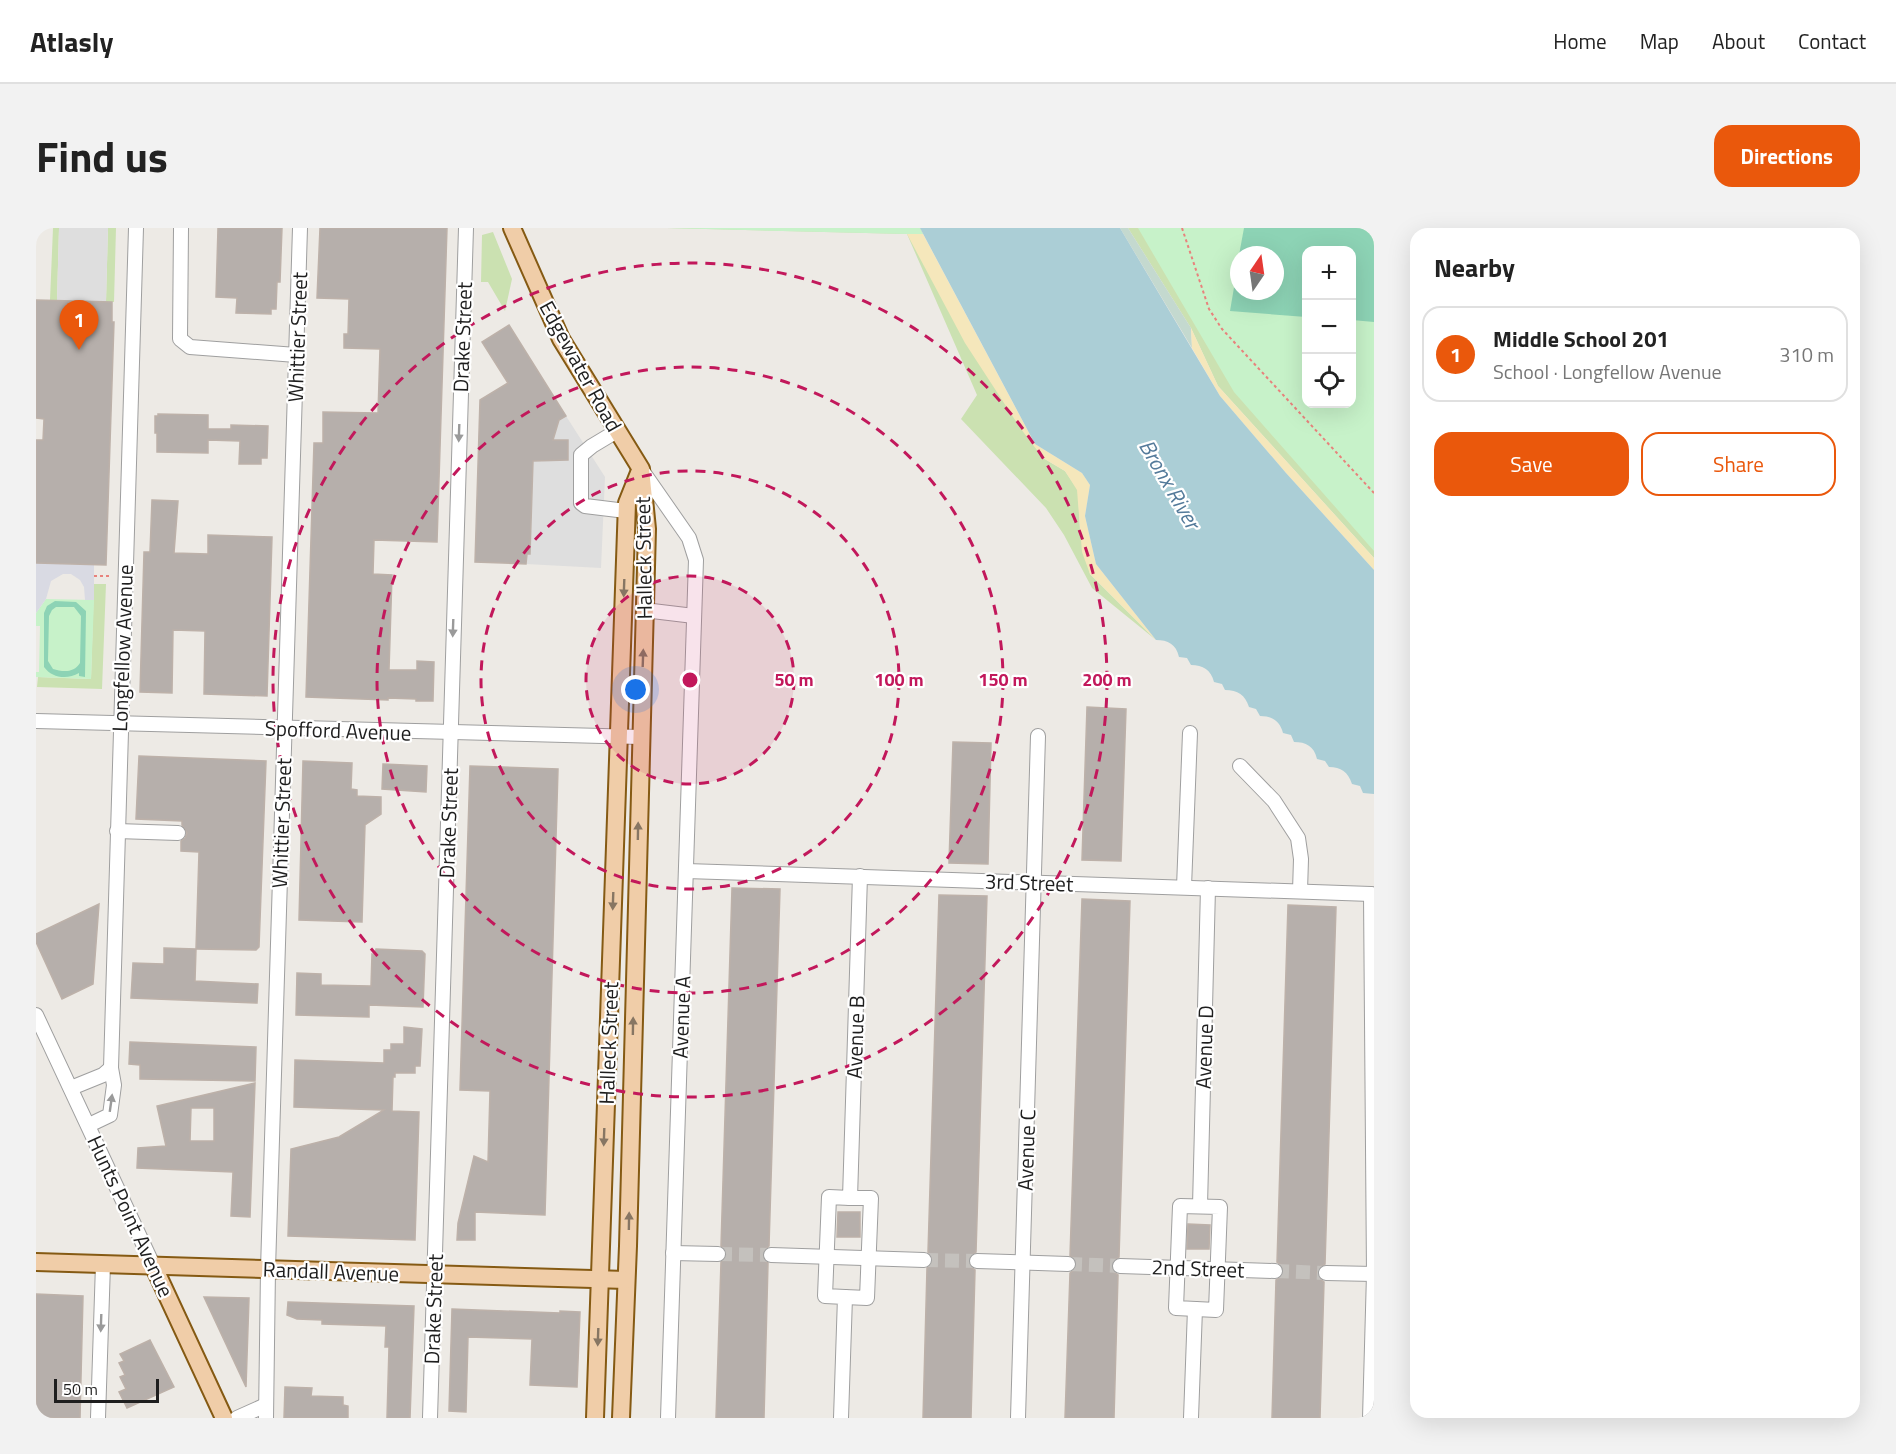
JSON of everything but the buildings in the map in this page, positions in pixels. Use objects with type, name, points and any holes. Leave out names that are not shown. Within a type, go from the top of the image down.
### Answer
[{"type":"main road","name":"Edgewater Road","points":[[512,228],[561,339],[641,469]]},
{"type":"main road","name":"Halleck Street","points":[[595,1418],[626,511],[627,502],[641,469]]},
{"type":"main road","name":"Halleck Street","points":[[621,1418],[647,529],[641,469]]},
{"type":"main road","name":"Randall Avenue","points":[[36,1262],[626,1280]]},
{"type":"main road","name":"Hunts Point Avenue","points":[[153,1265],[224,1418]]},
{"type":"street","name":"Longfellow Avenue","points":[[89,1125],[110,1115],[114,1085],[111,1068],[117,831],[136,228]]},
{"type":"street","points":[[181,228],[180,339],[190,347],[296,355]]},
{"type":"street","name":"Whittier Street","points":[[266,1412],[268,1269],[300,228]]},
{"type":"street","name":"Drake Street","points":[[430,1418],[466,228]]},
{"type":"street","points":[[617,431],[581,455],[580,503],[585,506],[626,511]]},
{"type":"street","name":"Avenue A","points":[[641,469],[689,538],[694,550],[694,616],[668,1418]]},
{"type":"street","points":[[645,610],[694,616]]},
{"type":"street","name":"Spofford Avenue","points":[[36,721],[640,737]]},
{"type":"street","points":[[1184,887],[1190,733]]},
{"type":"street","name":"Avenue C","points":[[1018,1418],[1038,736]]},
{"type":"street","points":[[1240,766],[1274,801],[1298,838],[1301,860],[1300,891]]},
{"type":"street","points":[[117,831],[178,833]]},
{"type":"street","name":"3rd Street","points":[[686,871],[1300,891],[1373,896]]},
{"type":"street","name":"Avenue B","points":[[850,1198],[860,876]]},
{"type":"street","name":"Avenue D","points":[[1200,1206],[1208,888]]},
{"type":"street","points":[[1370,1418],[1374,1274],[1373,896]]},
{"type":"street","name":"Hunts Point Avenue","points":[[36,1015],[153,1265]]},
{"type":"street","points":[[71,1088],[103,1075],[111,1068]]},
{"type":"street","points":[[829,1197],[871,1198],[867,1298],[825,1296],[827,1256],[829,1197]]},
{"type":"street","points":[[1180,1206],[1220,1207],[1216,1310],[1176,1308],[1178,1268],[1180,1206]]},
{"type":"street","points":[[673,1253],[718,1254]]},
{"type":"street","points":[[771,1255],[924,1260]]},
{"type":"street","points":[[977,1262],[1068,1264]]},
{"type":"street","points":[[98,1418],[103,1264]]},
{"type":"street","name":"2nd Street","points":[[1120,1266],[1275,1271]]},
{"type":"street","points":[[1326,1273],[1374,1274]]},
{"type":"street","points":[[841,1418],[845,1297]]},
{"type":"street","points":[[1191,1418],[1195,1309]]},
{"type":"street","points":[[237,1418],[266,1412]]},
{"type":"path","points":[[1182,228],[1209,309],[1222,329],[1374,493]]},
{"type":"path","points":[[94,576],[110,576]]},
{"type":"green space","points":[[53,228],[59,228],[57,300],[50,300]]},
{"type":"green space","points":[[108,228],[116,228],[114,302],[106,302]]},
{"type":"green space","points":[[667,228],[920,228],[923,234],[908,234],[1043,458],[1065,471],[1078,490],[1080,531],[1090,574],[1156,640],[1092,588],[1064,535],[1046,508],[961,419],[977,395],[907,234]]},
{"type":"green space","points":[[667,228],[920,228],[923,234],[907,234]]},
{"type":"green space","points":[[1120,228],[1128,228],[1191,328],[1192,348]]},
{"type":"green space","points":[[1128,228],[1179,228],[1204,309],[1374,496],[1374,558],[1218,386],[1191,328]]},
{"type":"green space","points":[[1138,228],[1374,228],[1374,551],[1234,392]]},
{"type":"green space","points":[[1244,228],[1369,228],[1374,237],[1374,322],[1356,320],[1356,246],[1302,246],[1302,317],[1230,311],[1232,300],[1284,300],[1284,246],[1241,246]]},
{"type":"green space","points":[[493,232],[512,279],[505,311],[488,282],[481,282],[482,235]]},
{"type":"green space","points":[[94,584],[106,584],[102,689],[37,687],[38,677],[91,679]]},
{"type":"green space","points":[[46,599],[94,600],[91,679],[36,677],[36,672],[39,672],[40,626],[36,626],[36,613]]},
{"type":"green space","points":[[55,601],[76,602],[86,611],[85,677],[79,676],[79,673],[70,677],[60,677],[51,674],[44,667],[44,613],[47,606]],"holes":[[[56,607],[74,607],[81,616],[80,663],[75,669],[68,671],[53,669],[48,661],[49,616]]]},
{"type":"sand","points":[[907,234],[923,234],[1035,444],[1082,473],[1090,485],[1085,516],[1096,564],[1156,640],[1090,574],[1082,552],[1077,490],[1065,471],[1043,458],[1021,429],[965,343]]},
{"type":"sand","points":[[1191,328],[1218,386],[1374,558],[1374,570],[1220,396],[1192,348]]},
{"type":"shaded area","points":[[59,228],[108,228],[106,302],[57,300]]},
{"type":"shaded area","points":[[566,416],[605,477],[601,568],[526,564],[527,554],[530,553],[533,461],[568,460],[567,440],[553,440],[559,420]]},
{"type":"shaded area","points":[[36,563],[94,565],[94,600],[85,600],[84,587],[80,580],[71,574],[63,574],[51,581],[46,599],[36,613]]},
{"type":"water","name":"Bronx River","points":[[920,228],[1120,228],[1220,396],[1374,570],[1374,794],[1363,793],[1360,786],[1352,784],[1344,771],[1329,767],[1325,761],[1317,759],[1309,746],[1294,742],[1291,735],[1283,733],[1275,720],[1260,716],[1256,709],[1249,707],[1240,694],[1225,690],[1222,684],[1214,682],[1206,669],[1191,665],[1187,658],[1179,657],[1171,644],[1156,640],[1096,564],[1085,516],[1090,485],[1082,473],[1035,444]]},
{"type":"tunnel","points":[[718,1254],[771,1255]]},
{"type":"tunnel","points":[[924,1260],[977,1261]]},
{"type":"tunnel","points":[[1068,1264],[1120,1266]]},
{"type":"tunnel","points":[[1275,1271],[1326,1273]]},
{"type":"place","name":"Middle School 201","points":[[79,350]]}]
